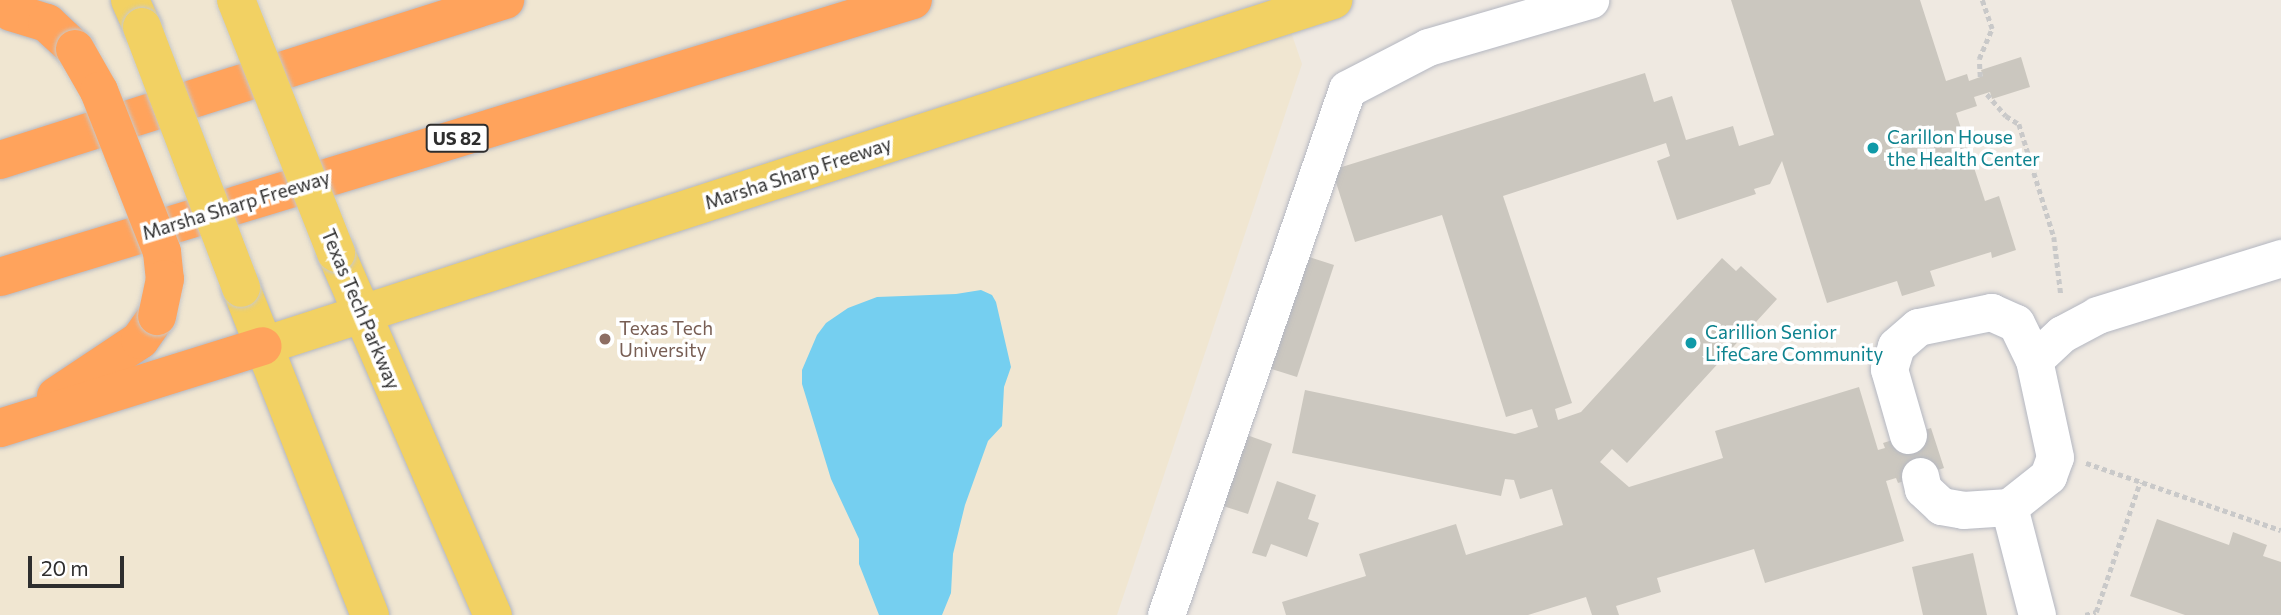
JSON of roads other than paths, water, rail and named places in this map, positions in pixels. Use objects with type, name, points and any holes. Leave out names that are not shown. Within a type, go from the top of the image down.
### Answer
[{"type":"highway","points":[[5,14],[53,0]]},
{"type":"highway","points":[[0,160],[505,0]]},
{"type":"highway","name":"Marsha Sharp Freeway","points":[[0,277],[913,0]]},
{"type":"highway","points":[[5,14],[47,23],[75,49],[99,91],[162,253],[165,279],[157,316],[150,328],[128,349],[8,425]]},
{"type":"highway","points":[[8,425],[263,346]]},
{"type":"main road","name":"Texas Tech Parkway","points":[[236,0],[336,253],[493,615]]},
{"type":"main road","name":"Marsha Sharp Freeway","points":[[263,346],[1333,0]]},
{"type":"main road","points":[[136,14],[263,346],[370,615]]},
{"type":"lane","points":[[1166,615],[1347,89],[1428,47],[1590,0]]},
{"type":"lane","points":[[2034,360],[2062,334],[2097,315],[2281,258]]},
{"type":"lane","points":[[1908,435],[1889,369],[1896,346],[1918,327],[1991,312],[2016,323],[2034,360],[2055,457],[2048,476],[2009,507],[1963,510],[1941,506],[1923,489],[1920,476]]},
{"type":"lane","points":[[2009,507],[2038,615]]},
{"type":"water","points":[[981,290],[992,295],[996,302],[1011,367],[1004,387],[1002,426],[988,441],[965,505],[953,554],[951,593],[942,615],[879,615],[859,564],[859,539],[831,479],[802,384],[802,370],[817,335],[826,323],[848,308],[877,297],[956,294]]},
{"type":"place","name":"Carillon House the Health Center","points":[[1873,148]]},
{"type":"place","name":"Texas Tech University","points":[[605,339]]},
{"type":"place","name":"Carillion Senior LifeCare Community","points":[[1691,343]]}]
